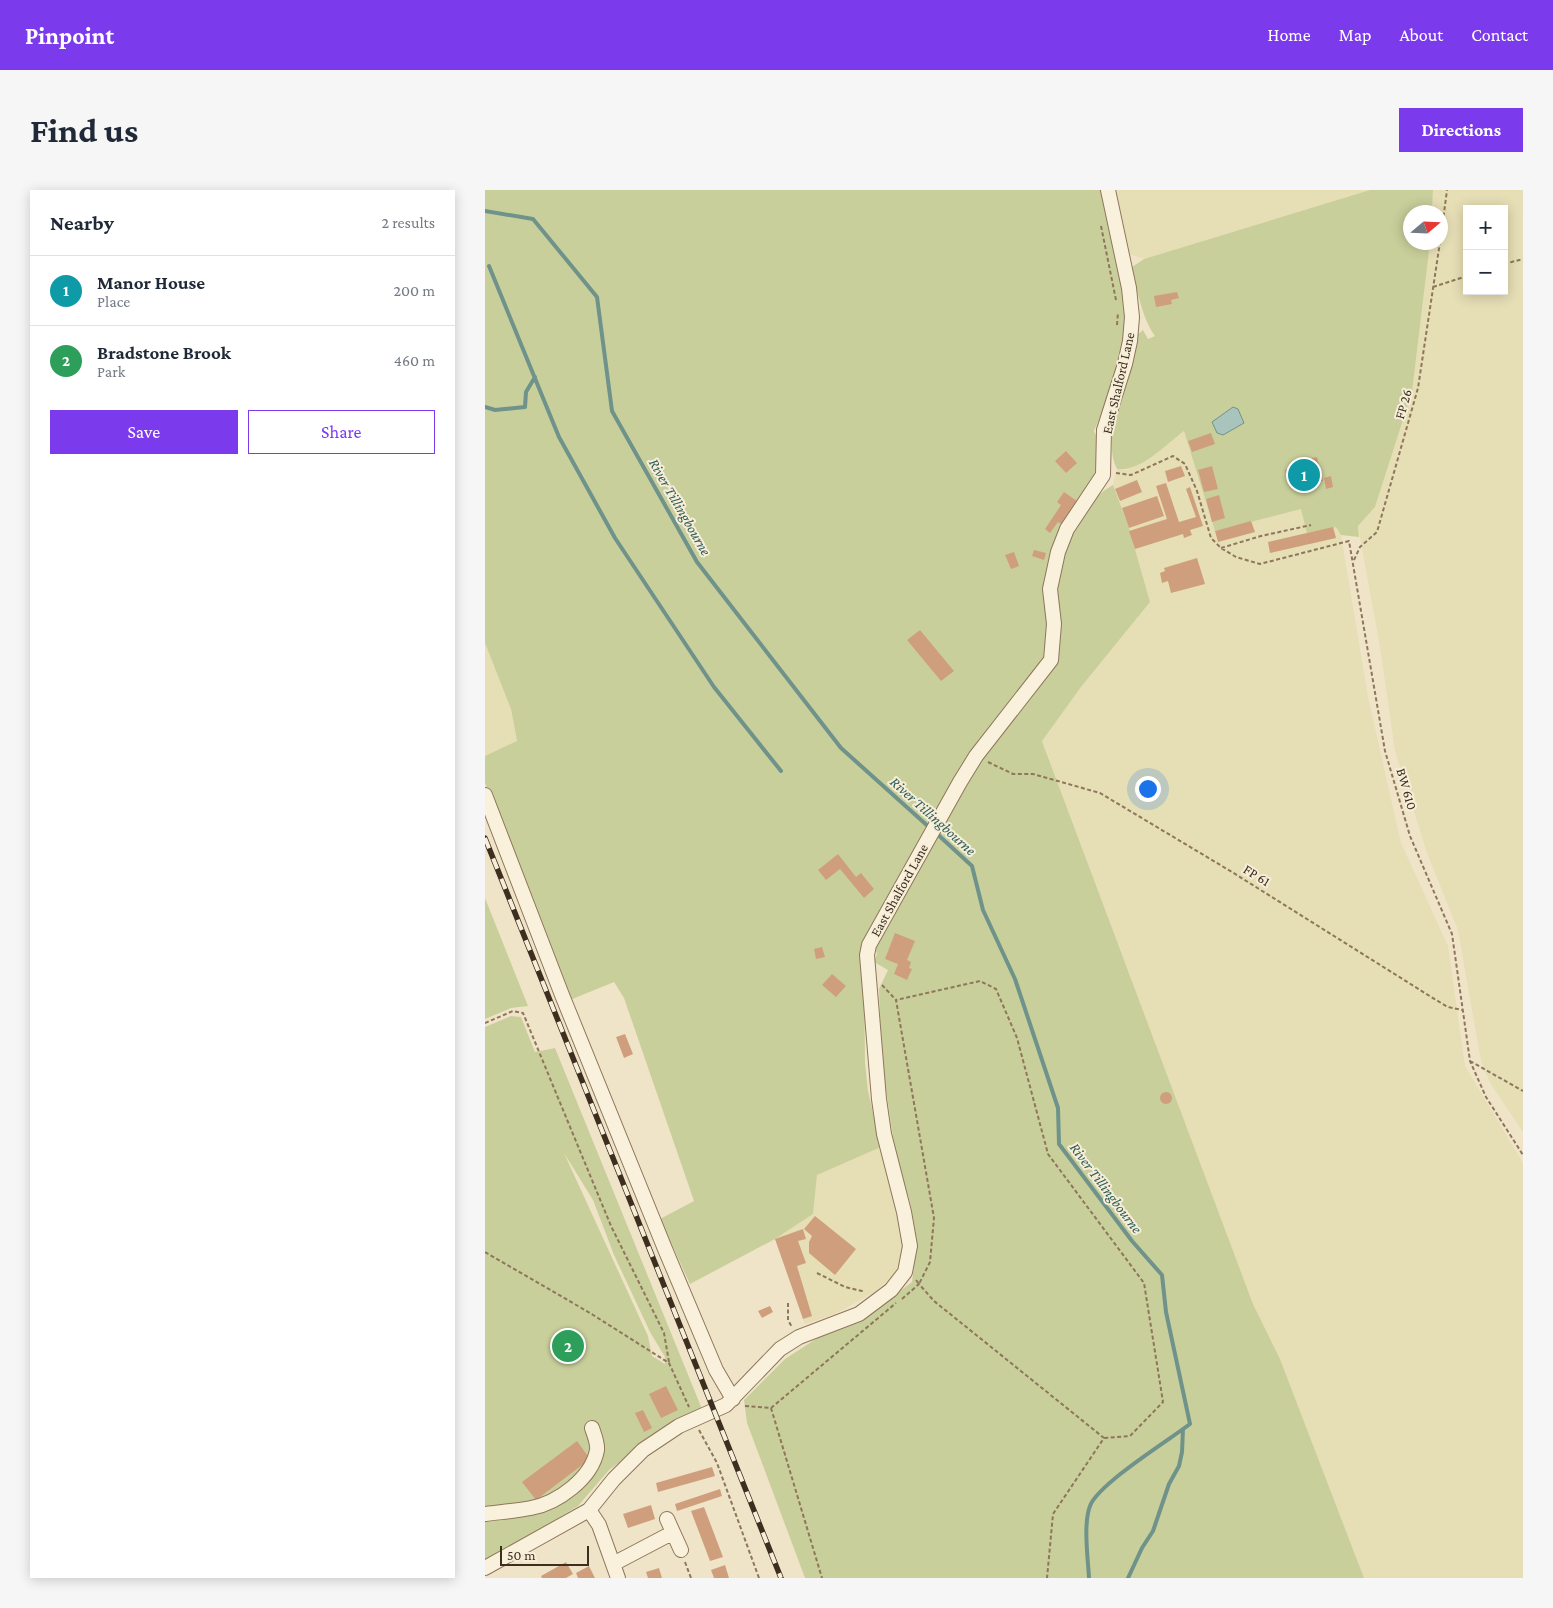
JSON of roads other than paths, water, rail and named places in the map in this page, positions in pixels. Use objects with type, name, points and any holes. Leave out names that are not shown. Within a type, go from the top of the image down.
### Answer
[{"type":"street","name":"East Shalford Lane","points":[[589,1510],[643,1450],[679,1426],[719,1409],[733,1399],[780,1349],[799,1337],[859,1314],[868,1308],[891,1290],[905,1272],[910,1246],[904,1212],[884,1134],[879,1099],[867,955],[869,946],[937,820],[976,756],[1051,660],[1054,624],[1050,589],[1058,552],[1067,529],[1103,475],[1104,430],[1130,342],[1132,317],[1129,288],[1108,190]]},
{"type":"street","points":[[485,795],[559,986],[669,1258],[716,1370],[733,1399]]},
{"type":"street","points":[[485,1514],[532,1508],[554,1501],[583,1478],[593,1464],[598,1448],[592,1428]]},
{"type":"street","points":[[485,1568],[589,1510],[599,1525],[618,1578]]},
{"type":"street","points":[[667,1520],[681,1550]]},
{"type":"street","points":[[613,1564],[672,1533]]},
{"type":"water","points":[[1233,407],[1238,409],[1244,423],[1223,435],[1217,433],[1212,422]]},
{"type":"waterway","name":"River Tillingbourne","points":[[485,211],[533,219],[597,297],[612,411],[697,562],[841,748],[930,828]]},
{"type":"waterway","points":[[489,266],[559,437],[615,538],[714,687],[781,771]]},
{"type":"waterway","points":[[485,407],[495,410],[525,407],[526,392],[535,377]]},
{"type":"waterway","name":"River Tillingbourne","points":[[935,832],[972,866],[983,910],[1015,979],[1058,1108],[1059,1144],[1132,1241],[1162,1275],[1166,1312],[1190,1424],[1106,1486],[1090,1506],[1086,1542],[1089,1578]]},
{"type":"waterway","points":[[1128,1578],[1142,1548],[1153,1531],[1169,1484],[1179,1466],[1183,1429]]},
{"type":"railway","points":[[485,838],[781,1578]]},
{"type":"place","name":"Manor House","points":[[1304,475]]},
{"type":"place","name":"Bradstone Brook","points":[[568,1346]]}]
